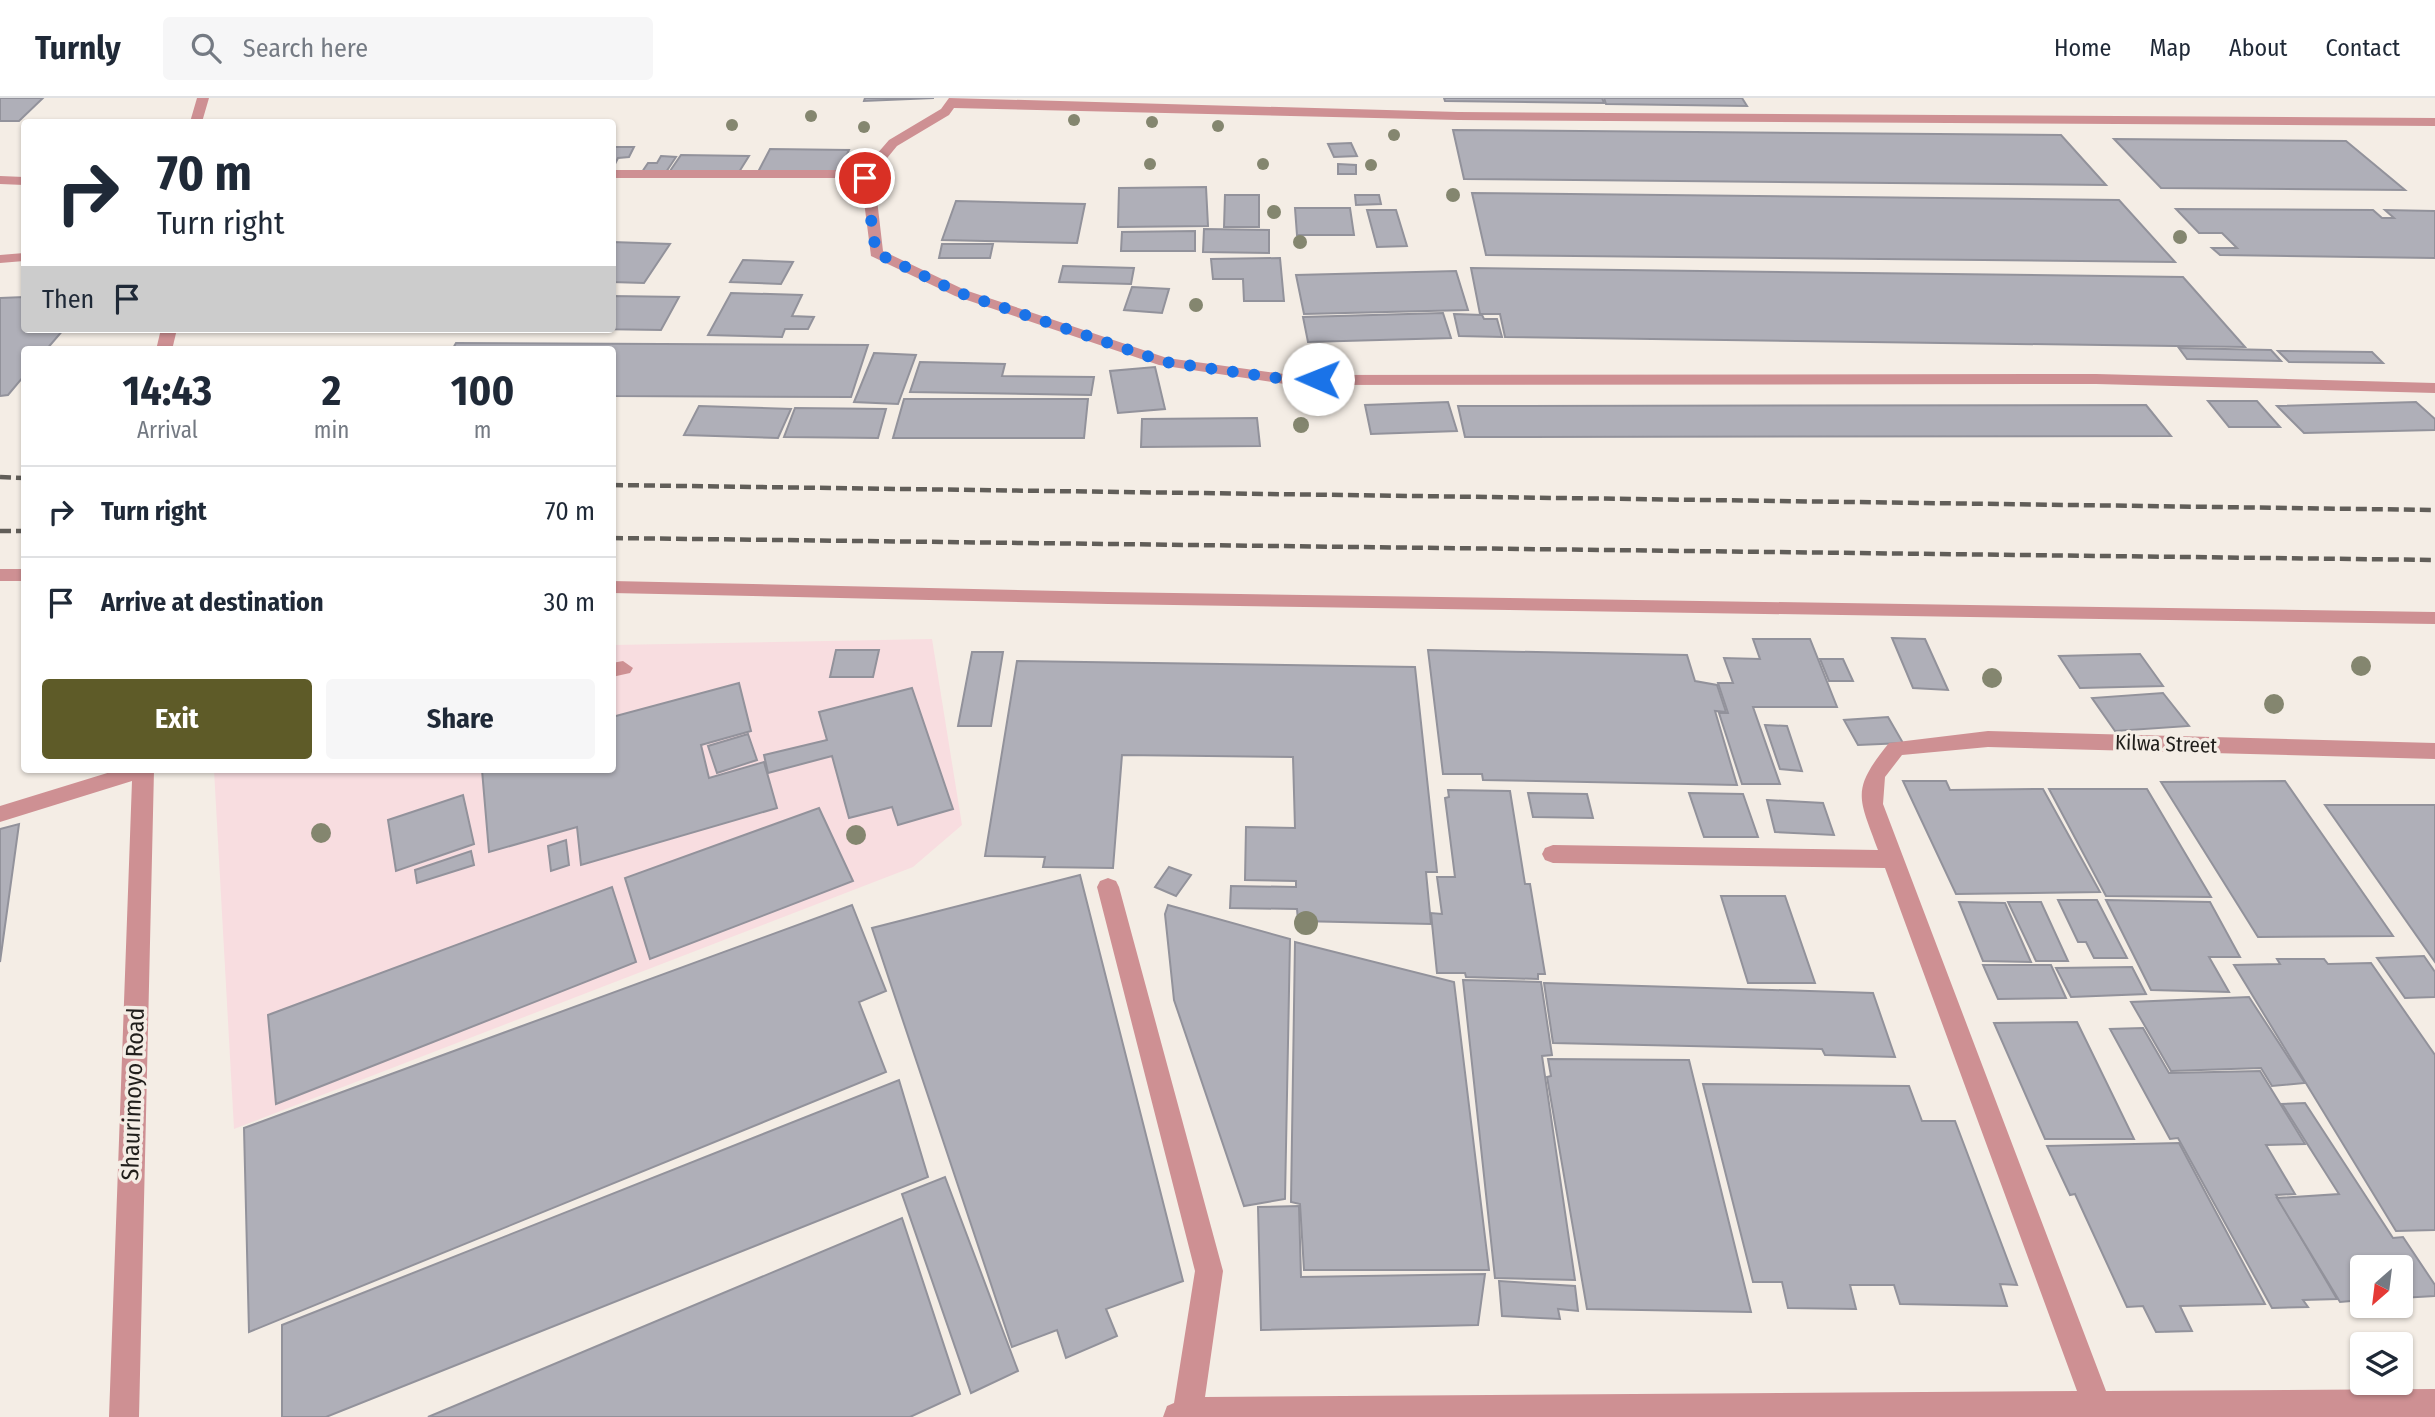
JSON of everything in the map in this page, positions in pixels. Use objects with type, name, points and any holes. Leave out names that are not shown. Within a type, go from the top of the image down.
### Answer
[{"type":"street","points":[[197,119],[203,98]]},
{"type":"street","points":[[2435,122],[1458,116],[953,101],[945,112],[893,143],[867,174],[876,253],[960,293],[1165,362],[1291,380],[2096,379],[2435,388]]},
{"type":"street","points":[[616,174],[867,174]]},
{"type":"street","points":[[0,180],[21,181]]},
{"type":"street","points":[[0,259],[21,257]]},
{"type":"street","points":[[0,575],[21,575]]},
{"type":"street","points":[[616,587],[1135,599],[2435,618]]},
{"type":"street","name":"Kilwa Street","points":[[1893,859],[1872,804],[1875,775],[1896,748],[1988,739],[2435,751]]},
{"type":"street","points":[[0,814],[133,773]]},
{"type":"street","name":"Shaurimoyo Road","points":[[124,1417],[143,773]]},
{"type":"street","points":[[1553,855],[1893,859],[2099,1412]]},
{"type":"street","points":[[1108,887],[1209,1271],[1183,1415],[2099,1412],[2435,1404]]},
{"type":"shaded area","points":[[932,639],[962,825],[913,867],[234,1129],[214,773],[616,773],[616,645]]},
{"type":"building","points":[[0,98],[43,98],[19,121],[0,121]]},
{"type":"building","points":[[865,98],[934,98],[864,101]]},
{"type":"building","points":[[1444,98],[1602,98],[1604,103],[1445,101]]},
{"type":"building","points":[[1604,98],[1742,98],[1747,106],[1606,104]]},
{"type":"building","points":[[1453,130],[2061,135],[2106,185],[1464,179]]},
{"type":"building","points":[[2114,139],[2346,141],[2405,190],[2161,188]]},
{"type":"building","points":[[1351,143],[1357,156],[1334,157],[1328,144]]},
{"type":"building","points":[[616,147],[634,147],[629,157],[618,158],[616,162]]},
{"type":"building","points":[[770,149],[849,150],[839,173],[758,172]]},
{"type":"building","points":[[681,155],[749,156],[739,172],[670,171]]},
{"type":"building","points":[[661,156],[676,157],[666,172],[642,172],[648,163],[657,163]]},
{"type":"building","points":[[1338,164],[1356,165],[1356,174],[1338,174]]},
{"type":"building","points":[[1206,187],[1208,226],[1118,227],[1119,188]]},
{"type":"building","points":[[1472,193],[2119,200],[2175,262],[1486,255]]},
{"type":"building","points":[[1225,195],[1259,195],[1259,227],[1224,227]]},
{"type":"building","points":[[1355,195],[1379,195],[1381,204],[1356,205]]},
{"type":"building","points":[[956,201],[1085,204],[1077,243],[942,240]]},
{"type":"building","points":[[1295,208],[1350,208],[1354,235],[1297,235]]},
{"type":"building","points":[[2176,209],[2373,210],[2382,218],[2394,218],[2385,210],[2435,211],[2435,258],[2220,255],[2212,248],[2237,248],[2222,233],[2199,233]]},
{"type":"building","points":[[1367,210],[1396,210],[1407,246],[1377,247]]},
{"type":"building","points":[[1204,229],[1269,230],[1269,253],[1203,252]]},
{"type":"building","points":[[1195,231],[1195,251],[1121,251],[1122,232]]},
{"type":"building","points":[[616,242],[670,244],[644,283],[616,282]]},
{"type":"building","points":[[942,244],[993,244],[990,258],[939,258]]},
{"type":"building","points":[[1280,258],[1284,301],[1244,301],[1243,279],[1213,279],[1211,259]]},
{"type":"building","points":[[743,260],[793,262],[781,284],[730,282]]},
{"type":"building","points":[[1063,266],[1134,268],[1131,284],[1059,282]]},
{"type":"building","points":[[1471,268],[2183,277],[2245,347],[1505,337],[1500,314],[1480,314]]},
{"type":"building","points":[[1456,271],[1468,310],[1304,314],[1296,275]]},
{"type":"building","points":[[1132,287],[1169,289],[1162,313],[1124,310]]},
{"type":"building","points":[[731,293],[802,295],[792,316],[814,317],[808,329],[785,329],[782,337],[708,335]]},
{"type":"building","points":[[616,296],[679,297],[661,330],[616,329]]},
{"type":"building","points":[[21,297],[21,333],[61,333],[49,346],[21,346],[21,380],[8,395],[0,396],[0,298]]},
{"type":"building","points":[[1443,313],[1451,338],[1308,342],[1303,317]]},
{"type":"building","points":[[1454,314],[1482,315],[1484,319],[1497,319],[1502,337],[1459,336]]},
{"type":"building","points":[[456,343],[868,345],[851,397],[616,396],[616,346],[454,346]]},
{"type":"building","points":[[2179,348],[2271,350],[2281,361],[2187,359]]},
{"type":"building","points":[[2278,351],[2372,352],[2383,363],[2289,362]]},
{"type":"building","points":[[874,353],[916,355],[898,404],[854,402]]},
{"type":"building","points":[[920,362],[1005,364],[1002,376],[1094,377],[1091,395],[910,392]]},
{"type":"building","points":[[1155,367],[1165,409],[1118,413],[1110,371]]},
{"type":"building","points":[[904,399],[1088,399],[1084,438],[893,438]]},
{"type":"building","points":[[2208,401],[2257,401],[2280,427],[2229,427]]},
{"type":"building","points":[[1448,402],[1457,431],[1371,434],[1365,405]]},
{"type":"building","points":[[2416,402],[2435,419],[2435,430],[2304,433],[2277,406]]},
{"type":"building","points":[[2146,405],[2171,436],[1465,437],[1458,406]]},
{"type":"building","points":[[699,406],[791,409],[778,438],[684,435]]},
{"type":"building","points":[[795,408],[886,409],[878,438],[784,437]]},
{"type":"building","points":[[1257,418],[1260,446],[1141,447],[1142,419]]},
{"type":"building","points":[[1892,638],[1925,639],[1948,690],[1913,688]]},
{"type":"building","points":[[1753,639],[1810,639],[1837,707],[1753,707],[1780,784],[1742,784],[1719,713],[1728,713],[1718,683],[1733,683],[1724,658],[1760,659]]},
{"type":"building","points":[[836,650],[879,650],[873,677],[830,677]]},
{"type":"building","points":[[1428,650],[1687,655],[1695,681],[1717,685],[1726,712],[1715,711],[1737,785],[1483,780],[1482,774],[1443,774]]},
{"type":"building","points":[[972,652],[1003,652],[991,726],[958,726]]},
{"type":"building","points":[[2140,654],[2163,686],[2080,688],[2059,656]]},
{"type":"building","points":[[1820,659],[1843,659],[1853,681],[1829,681]]},
{"type":"building","points":[[1017,661],[1415,667],[1437,872],[1426,872],[1431,924],[1298,921],[1297,909],[1230,908],[1231,886],[1296,887],[1296,881],[1245,880],[1246,827],[1295,828],[1293,757],[1122,755],[1113,868],[1043,867],[1045,857],[985,856]]},
{"type":"building","points":[[739,683],[751,731],[701,745],[709,778],[764,762],[777,808],[581,865],[577,827],[489,852],[482,773],[616,773],[616,716]]},
{"type":"building","points":[[912,688],[953,809],[898,825],[892,807],[849,818],[832,756],[768,773],[764,755],[827,740],[819,712]]},
{"type":"building","points":[[2163,693],[2189,726],[2115,731],[2092,698]]},
{"type":"building","points":[[1888,717],[1903,743],[1858,745],[1844,720]]},
{"type":"building","points":[[1765,725],[1787,726],[1802,771],[1780,769]]},
{"type":"building","points":[[748,734],[757,760],[717,773],[708,746]]},
{"type":"building","points":[[1903,781],[1946,781],[1950,790],[2043,789],[2100,892],[1956,894]]},
{"type":"building","points":[[2285,781],[2393,936],[2258,937],[2161,782]]},
{"type":"building","points":[[2049,789],[2147,789],[2211,897],[2106,896]]},
{"type":"building","points":[[1448,790],[1510,791],[1525,884],[1530,884],[1545,974],[1538,974],[1538,979],[1466,977],[1465,973],[1437,973],[1431,913],[1442,914],[1437,877],[1455,877],[1445,798],[1449,797]]},
{"type":"building","points":[[1528,793],[1587,794],[1593,818],[1533,817]]},
{"type":"building","points":[[1689,793],[1743,794],[1758,837],[1704,837]]},
{"type":"building","points":[[463,795],[474,844],[396,871],[388,820]]},
{"type":"building","points":[[1767,800],[1823,803],[1834,835],[1775,832]]},
{"type":"building","points":[[2325,805],[2435,805],[2435,962]]},
{"type":"building","points":[[819,808],[853,881],[650,959],[625,878]]},
{"type":"building","points":[[19,824],[0,962],[0,829]]},
{"type":"building","points":[[566,840],[569,865],[551,871],[548,846]]},
{"type":"building","points":[[471,851],[474,865],[417,883],[415,870]]},
{"type":"building","points":[[1169,867],[1191,875],[1176,896],[1155,887]]},
{"type":"building","points":[[1080,875],[1183,1281],[1106,1309],[1117,1336],[1066,1358],[1057,1330],[1012,1347],[872,928]]},
{"type":"building","points":[[612,887],[636,962],[276,1104],[268,1015]]},
{"type":"building","points":[[1721,896],[1785,896],[1815,983],[1748,983]]},
{"type":"building","points":[[2058,900],[2097,900],[2127,958],[2094,958],[2086,942],[2078,942]]},
{"type":"building","points":[[2106,900],[2210,902],[2240,957],[2209,957],[2229,992],[2151,990]]},
{"type":"building","points":[[1959,902],[2005,903],[2031,962],[1983,961]]},
{"type":"building","points":[[2008,902],[2041,902],[2068,961],[2036,961]]},
{"type":"building","points":[[852,905],[886,991],[859,1002],[886,1072],[249,1332],[244,1128]]},
{"type":"building","points":[[1168,905],[1290,939],[1285,1199],[1244,1206],[1174,1000],[1165,914]]},
{"type":"building","points":[[1295,942],[1454,982],[1489,1270],[1304,1270],[1300,1204],[1291,1202]]},
{"type":"building","points":[[2424,956],[2435,972],[2435,997],[2405,998],[2377,958]]},
{"type":"building","points":[[2277,959],[2324,959],[2328,964],[2371,963],[2435,1055],[2435,1230],[2396,1231],[2234,965],[2280,964]]},
{"type":"building","points":[[1983,965],[2051,965],[2066,998],[1998,999]]},
{"type":"building","points":[[2132,967],[2146,994],[2071,997],[2056,968]]},
{"type":"building","points":[[1463,980],[1541,982],[1552,1055],[1542,1056],[1575,1280],[1495,1278]]},
{"type":"building","points":[[1544,983],[1873,993],[1895,1057],[1825,1055],[1822,1049],[1553,1043]]},
{"type":"building","points":[[2249,997],[2305,1083],[2272,1086],[2261,1068],[2171,1071],[2131,1002]]},
{"type":"building","points":[[2077,1022],[2134,1139],[2045,1139],[1994,1023]]},
{"type":"building","points":[[2143,1028],[2169,1073],[2260,1071],[2305,1144],[2266,1145],[2295,1194],[2276,1195],[2337,1299],[2303,1300],[2308,1307],[2272,1308],[2178,1138],[2170,1139],[2110,1029]]},
{"type":"building","points":[[1548,1059],[1689,1060],[1751,1312],[1587,1309],[1547,1077],[1551,1076]]},
{"type":"building","points":[[899,1080],[928,1177],[326,1417],[282,1417],[282,1325]]},
{"type":"building","points":[[1703,1084],[1909,1086],[1922,1121],[1955,1121],[2017,1285],[2000,1284],[2007,1306],[1900,1304],[1894,1285],[1850,1285],[1856,1309],[1788,1308],[1782,1282],[1753,1282]]},
{"type":"building","points":[[2305,1103],[2393,1238],[2403,1237],[2435,1285],[2435,1296],[2413,1297],[2413,1255],[2350,1255],[2350,1301],[2340,1302],[2277,1198],[2339,1194],[2282,1104]]},
{"type":"building","points":[[2179,1143],[2265,1304],[2180,1306],[2192,1331],[2156,1332],[2143,1306],[2127,1307],[2075,1194],[2070,1195],[2047,1146]]},
{"type":"building","points":[[945,1177],[1018,1371],[971,1393],[902,1194]]},
{"type":"building","points":[[1299,1206],[1301,1277],[1485,1274],[1478,1325],[1261,1330],[1258,1207]]},
{"type":"building","points":[[902,1218],[960,1394],[910,1417],[428,1417]]},
{"type":"building","points":[[1499,1281],[1575,1286],[1578,1311],[1558,1309],[1560,1319],[1502,1316]]},
{"type":"railway","points":[[0,477],[21,478]]},
{"type":"railway","points":[[616,485],[2435,510]]},
{"type":"railway","points":[[0,531],[21,531]]},
{"type":"railway","points":[[616,538],[2435,560]]},
{"type":"route","points":[[865,178],[876,253],[960,293],[1165,362],[1291,380],[1318,379]]}]
